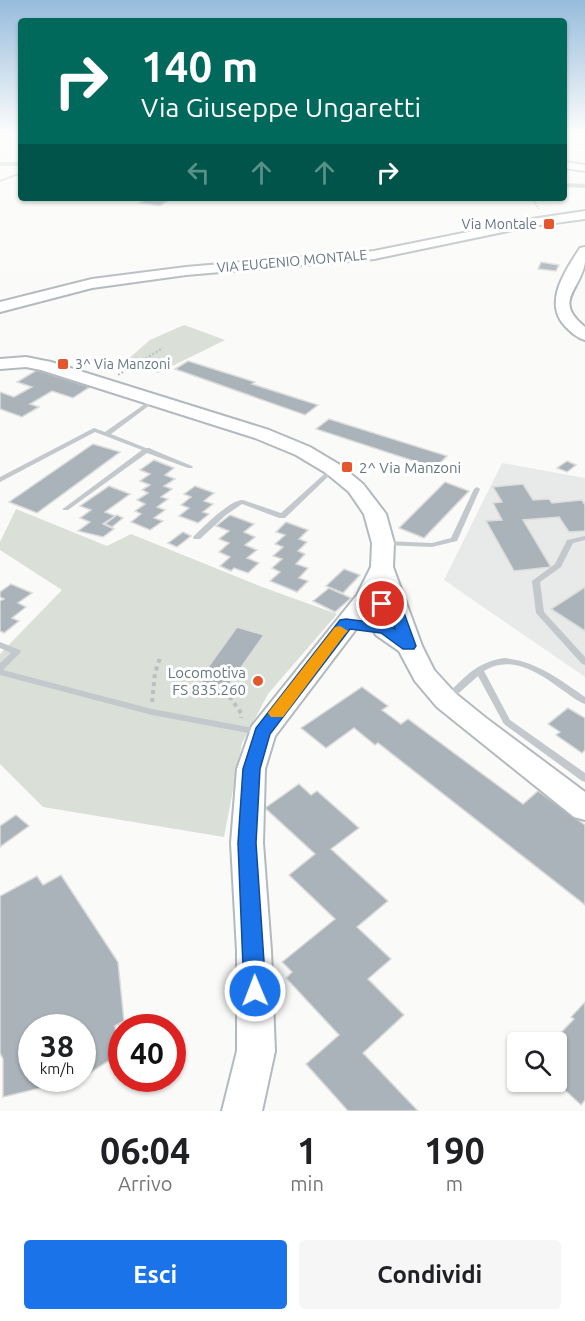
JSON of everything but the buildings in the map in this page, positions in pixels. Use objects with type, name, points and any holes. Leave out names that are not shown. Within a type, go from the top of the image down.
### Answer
[{"type":"street","name":"VIA EUGENIO MONTALE","points":[[0,307],[50,292],[94,283],[193,270],[375,254],[585,215]]},
{"type":"street","points":[[583,258],[563,291],[560,303],[566,320],[585,335]]},
{"type":"street","points":[[0,364],[27,362],[104,384],[262,434],[303,451],[333,469],[356,488],[375,514],[390,620]]},
{"type":"street","points":[[242,1111],[256,1051],[254,951],[247,843],[253,731],[368,597],[382,555]]},
{"type":"street","points":[[368,597],[390,620],[409,646],[424,675],[446,700],[585,808]]},
{"type":"street","points":[[346,624],[390,620]]},
{"type":"lane","points":[[106,434],[152,401]]},
{"type":"lane","points":[[0,480],[94,430],[190,467]]},
{"type":"lane","points":[[66,509],[148,449]]},
{"type":"lane","points":[[197,537],[223,513],[241,501],[282,516],[333,469]]},
{"type":"lane","points":[[382,555],[454,539],[477,489]]},
{"type":"lane","points":[[585,538],[570,542],[558,565],[536,581],[540,613],[585,662]]},
{"type":"lane","points":[[0,645],[17,652],[0,670],[152,712],[253,731]]},
{"type":"lane","points":[[446,700],[479,670],[493,663],[520,662],[585,701]]},
{"type":"lane","points":[[479,670],[507,722],[585,778]]},
{"type":"path","points":[[104,384],[163,348]]},
{"type":"path","points":[[152,712],[154,673],[159,658]]},
{"type":"path","points":[[225,690],[253,731]]},
{"type":"shaded area","points":[[184,325],[225,340],[158,373],[127,360],[150,340]]},
{"type":"shaded area","points":[[502,463],[585,478],[585,677],[444,580]]},
{"type":"shaded area","points":[[16,509],[107,546],[131,534],[262,587],[337,614],[268,694],[242,743],[224,837],[43,807],[0,764],[0,654],[62,590],[0,550],[0,542]]},
{"type":"slow traffic","points":[[277,713],[340,631]]},
{"type":"place","name":"Via Montale","points":[[549,224]]},
{"type":"place","name":"3^ Via Manzoni","points":[[63,364]]},
{"type":"place","name":"2^ Via Manzoni","points":[[347,467]]},
{"type":"place","name":"Locomotiva FS 835.260","points":[[258,681]]},
{"type":"route","points":[[255,991],[247,843],[251,769],[262,733],[346,624],[385,629],[409,646],[396,610],[382,604]]}]
